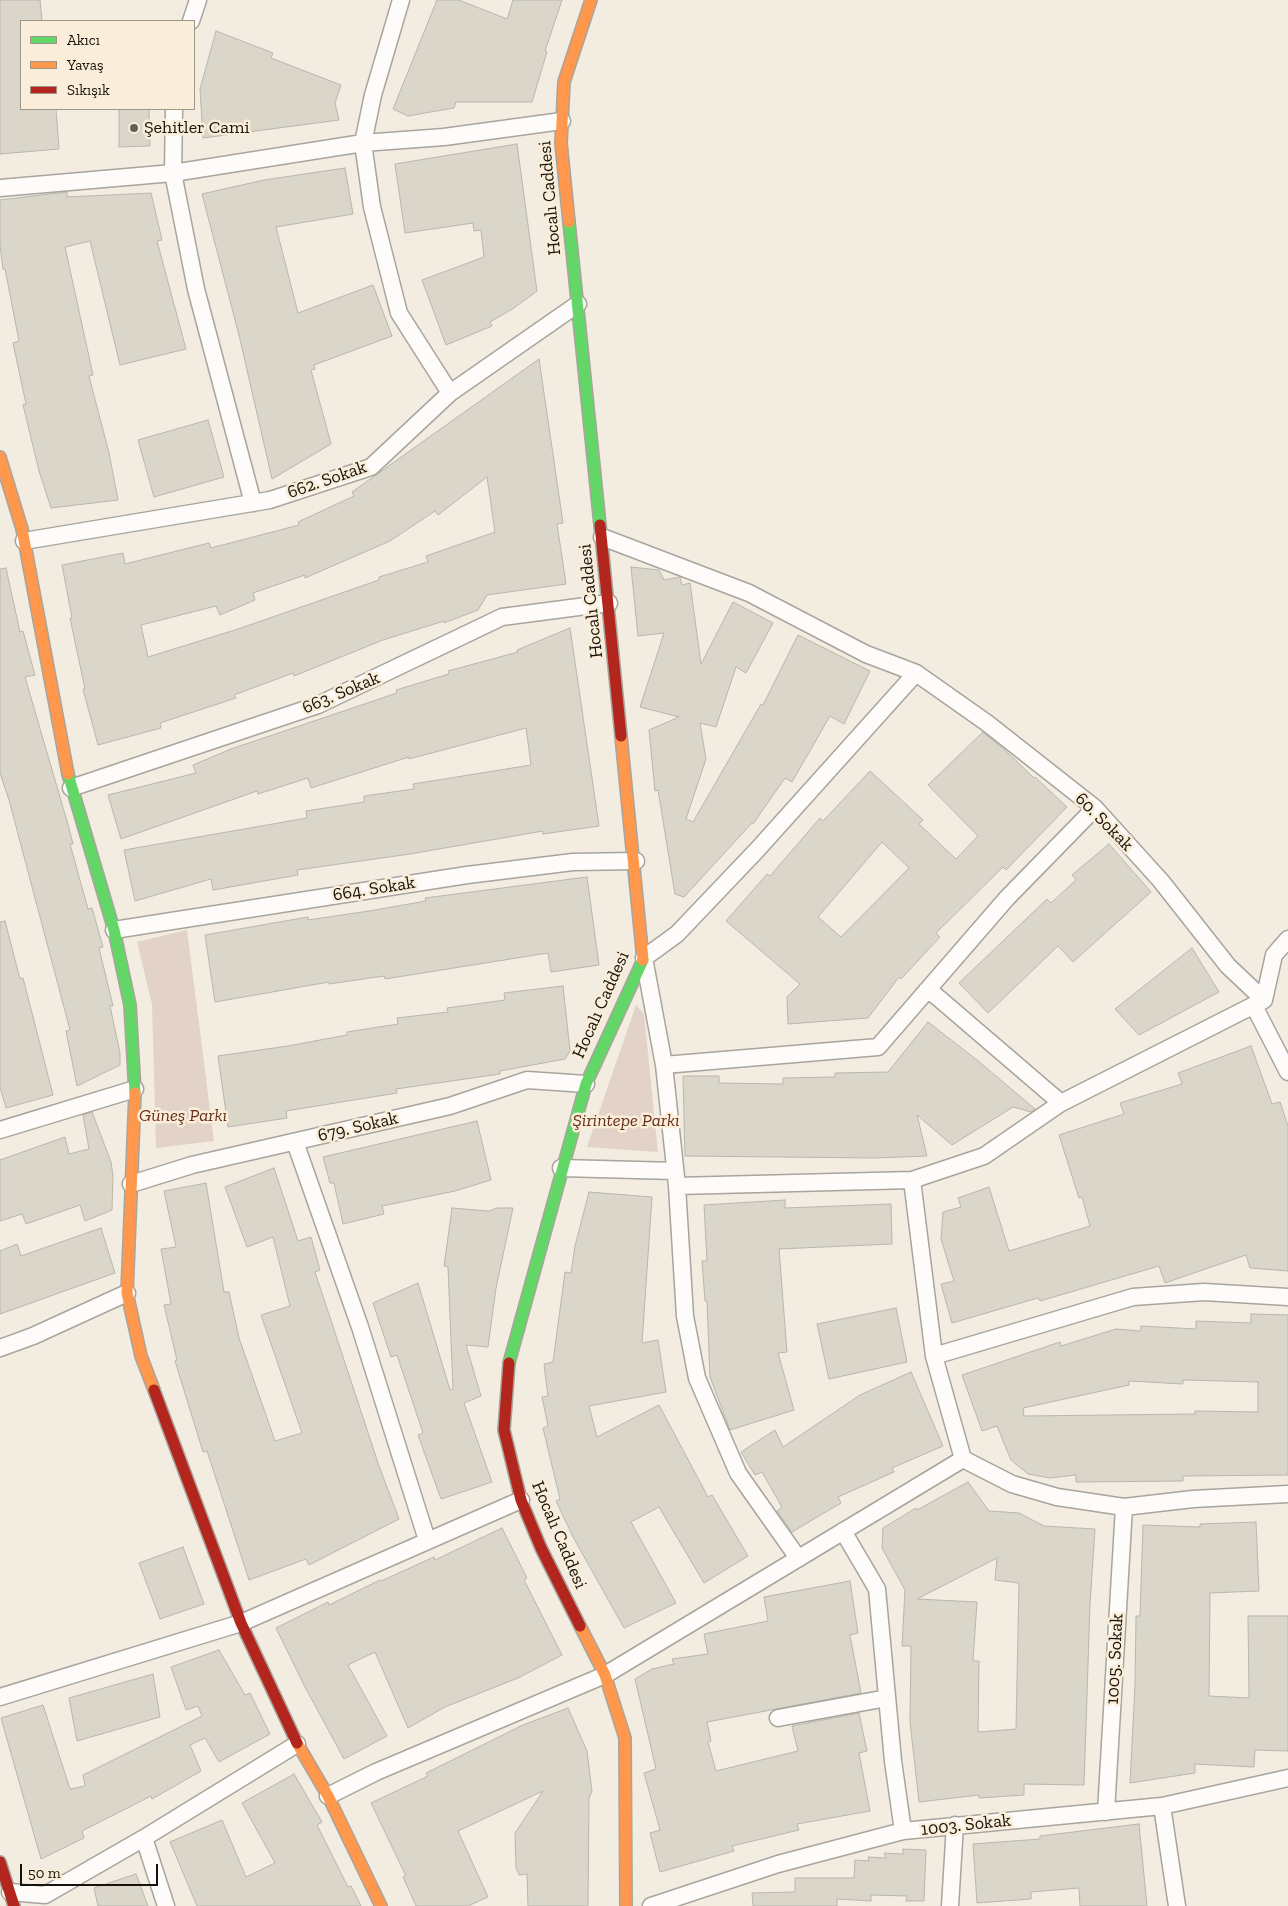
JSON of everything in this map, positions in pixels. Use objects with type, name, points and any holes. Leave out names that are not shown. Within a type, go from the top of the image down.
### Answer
[{"type":"street","points":[[191,20],[198,0]]},
{"type":"street","points":[[401,0],[373,95],[363,143],[372,207],[399,313],[450,393]]},
{"type":"street","name":"Hocalı Caddesi","points":[[591,0],[564,82],[561,144],[636,861],[644,958],[586,1084],[561,1168],[509,1363],[504,1430],[521,1500],[541,1548],[605,1676],[625,1738],[626,1906]]},
{"type":"street","points":[[174,110],[173,173],[196,289],[253,503]]},
{"type":"street","points":[[0,188],[173,173],[363,143],[444,137],[562,121]]},
{"type":"street","name":"662. Sokak","points":[[24,540],[270,500],[372,467],[450,393],[578,304]]},
{"type":"street","points":[[0,457],[22,529],[71,788],[114,930],[130,1005],[135,1089],[127,1293],[141,1356],[241,1623],[297,1744],[328,1796],[381,1906]]},
{"type":"street","name":"60. Sokak","points":[[602,537],[748,593],[866,654],[916,673],[986,723],[1095,808],[1161,881],[1259,1003],[1288,1072]]},
{"type":"street","name":"663. Sokak","points":[[71,788],[318,704],[502,617],[609,603]]},
{"type":"street","points":[[798,1558],[738,1473],[697,1378],[685,1316],[676,1178],[664,1065],[644,958],[676,934],[757,850],[916,673]]},
{"type":"street","points":[[664,1065],[878,1047],[1007,898],[1095,808]]},
{"type":"street","name":"664. Sokak","points":[[114,930],[467,875],[572,862],[636,861]]},
{"type":"street","points":[[561,1168],[676,1178],[912,1180],[984,1156],[1061,1103],[1259,1003],[1274,955],[1288,939]]},
{"type":"street","points":[[926,991],[957,1014],[1061,1103]]},
{"type":"street","name":"679. Sokak","points":[[131,1184],[192,1165],[450,1106],[527,1080],[586,1084]]},
{"type":"street","points":[[0,1130],[135,1089]]},
{"type":"street","points":[[295,1142],[360,1327],[427,1540]]},
{"type":"street","points":[[912,1180],[934,1356],[963,1459],[1012,1484],[1048,1495],[1124,1507],[1193,1499],[1288,1494]]},
{"type":"street","points":[[934,1356],[1134,1297],[1204,1292],[1288,1297]]},
{"type":"street","points":[[0,1348],[33,1336],[127,1293]]},
{"type":"street","points":[[328,1796],[376,1772],[605,1676],[963,1459]]},
{"type":"street","points":[[0,1697],[241,1623],[521,1500]]},
{"type":"street","name":"1005. Sokak","points":[[1106,1812],[1124,1507]]},
{"type":"street","points":[[844,1531],[877,1589],[893,1760],[903,1831]]},
{"type":"street","points":[[778,1718],[887,1698]]},
{"type":"street","points":[[0,1862],[12,1899],[45,1895],[144,1838],[297,1744]]},
{"type":"street","name":"1003. Sokak","points":[[651,1906],[778,1864],[903,1831],[1162,1806],[1288,1778]]},
{"type":"street","points":[[1162,1806],[1177,1906]]},
{"type":"street","points":[[950,1906],[955,1825]]},
{"type":"street","points":[[144,1838],[166,1906]]},
{"type":"green space","name":"Güneş Parkı","points":[[187,930],[214,1141],[156,1148],[152,1004],[137,942]]},
{"type":"green space","name":"Şirintepe Parkı","points":[[636,1005],[644,1014],[658,1152],[587,1147]]},
{"type":"building","points":[[0,0],[40,0],[42,20],[20,20],[20,110],[56,110],[59,149],[0,154]]},
{"type":"building","points":[[437,0],[459,0],[507,19],[513,0],[562,0],[545,51],[547,52],[532,102],[456,102],[454,108],[408,116],[393,109]]},
{"type":"building","points":[[216,31],[273,53],[271,58],[341,85],[335,103],[339,120],[203,138],[200,89]]},
{"type":"building","name":"Şehitler Cami","points":[[119,110],[149,110],[150,146],[119,147]]},
{"type":"building","points":[[517,144],[537,291],[514,308],[490,322],[492,326],[446,345],[422,280],[484,257],[481,230],[474,231],[473,223],[405,233],[395,164]]},
{"type":"building","points":[[345,168],[353,214],[276,227],[298,313],[373,285],[392,336],[314,365],[315,369],[311,370],[331,444],[272,479],[239,335],[202,194],[264,180]]},
{"type":"building","points":[[67,192],[67,197],[151,193],[162,240],[157,241],[186,349],[120,365],[90,241],[65,247],[93,375],[89,376],[109,453],[118,500],[51,508],[39,471],[23,405],[26,404],[13,343],[19,341],[5,269],[3,269],[0,245],[0,200]]},
{"type":"building","points":[[539,359],[563,523],[557,524],[566,584],[487,595],[478,610],[444,623],[444,621],[383,640],[294,676],[293,673],[234,695],[236,698],[160,723],[161,728],[98,745],[83,689],[85,689],[70,618],[72,618],[62,565],[123,553],[125,564],[209,543],[211,548],[299,525],[298,522],[354,496],[352,492]],"holes":[[[487,477],[495,532],[426,556],[428,562],[379,577],[379,580],[238,629],[148,657],[141,625],[216,606],[220,615],[255,600],[253,593],[305,575],[305,578],[390,541],[435,511],[438,515]]]},
{"type":"building","points":[[208,420],[224,477],[154,497],[138,440]]},
{"type":"building","points":[[631,567],[659,570],[664,580],[680,577],[682,585],[690,583],[701,664],[733,602],[773,623],[746,673],[736,667],[716,727],[700,723],[706,759],[686,819],[693,822],[761,704],[763,705],[798,635],[870,671],[844,724],[830,716],[792,782],[785,778],[753,824],[684,897],[675,894],[658,790],[655,791],[649,730],[679,717],[640,707],[664,633],[638,636]]},
{"type":"building","points":[[6,568],[20,632],[23,631],[35,675],[25,677],[69,828],[73,844],[70,844],[88,909],[92,908],[103,947],[99,948],[113,1006],[110,1006],[120,1053],[120,1065],[77,1086],[66,1031],[70,1030],[9,800],[0,773],[0,569]]},
{"type":"building","points":[[570,628],[599,826],[543,834],[543,831],[410,854],[297,870],[298,875],[213,890],[211,879],[135,901],[124,850],[307,818],[306,811],[364,802],[364,796],[414,789],[413,784],[531,765],[526,728],[409,759],[409,757],[311,788],[308,778],[258,794],[257,791],[121,839],[108,795],[196,773],[193,765],[231,749],[397,693],[396,690],[449,674],[448,671],[518,652],[517,650]]},
{"type":"building","points":[[983,732],[1067,807],[1006,870],[1003,867],[936,933],[940,937],[901,979],[899,977],[868,1018],[788,1024],[787,997],[800,984],[726,921],[767,874],[770,876],[820,818],[823,821],[870,771],[923,820],[919,824],[956,859],[978,836],[928,785]],"holes":[[[882,842],[909,868],[841,937],[818,917]]]},
{"type":"building","points":[[1109,844],[1151,892],[1073,962],[1058,946],[988,1013],[959,983],[1047,899],[1051,903],[1076,880],[1072,875]]},
{"type":"building","points":[[587,877],[599,965],[551,972],[548,953],[385,979],[384,976],[329,984],[329,982],[215,1002],[205,935],[308,917],[308,920],[369,911],[426,901],[425,898]]},
{"type":"building","points":[[5,921],[20,979],[23,978],[53,1095],[6,1108],[0,1087],[0,922]]},
{"type":"building","points":[[1192,948],[1219,992],[1139,1035],[1115,1009]]},
{"type":"building","points":[[563,986],[570,1051],[565,1059],[500,1071],[500,1074],[396,1089],[397,1093],[286,1111],[287,1118],[228,1127],[218,1056],[347,1035],[347,1032],[398,1024],[397,1018],[448,1012],[447,1008],[505,1000],[504,993]]},
{"type":"building","points":[[928,1022],[1035,1109],[1031,1112],[1013,1107],[952,1145],[917,1115],[927,1156],[875,1158],[685,1156],[683,1076],[719,1076],[719,1083],[783,1084],[783,1078],[835,1077],[835,1073],[888,1072]]},
{"type":"building","points":[[1251,1046],[1272,1104],[1280,1102],[1288,1126],[1288,1271],[1250,1268],[1246,1255],[1165,1283],[1159,1266],[1040,1301],[1038,1298],[952,1323],[941,1284],[954,1281],[941,1239],[943,1212],[961,1207],[958,1198],[989,1187],[1009,1251],[1090,1226],[1082,1197],[1079,1198],[1059,1135],[1124,1114],[1120,1103],[1182,1084],[1178,1073]]},
{"type":"building","points":[[92,1112],[111,1162],[113,1176],[112,1210],[85,1221],[80,1205],[26,1224],[22,1214],[0,1221],[0,1160],[65,1137],[69,1154],[89,1149],[83,1115]]},
{"type":"building","points":[[477,1121],[491,1180],[455,1191],[382,1206],[384,1214],[343,1224],[334,1183],[330,1183],[323,1157]]},
{"type":"building","points":[[274,1168],[298,1241],[311,1237],[320,1270],[315,1272],[379,1466],[399,1519],[309,1565],[306,1559],[249,1580],[207,1451],[203,1452],[175,1361],[177,1360],[164,1305],[171,1304],[161,1249],[176,1247],[164,1191],[206,1183],[224,1292],[229,1292],[239,1338],[275,1441],[302,1433],[261,1315],[290,1306],[273,1237],[247,1247],[225,1187]]},
{"type":"building","points":[[589,1192],[652,1197],[642,1343],[658,1340],[666,1392],[589,1406],[597,1437],[659,1405],[708,1497],[712,1495],[748,1556],[704,1583],[659,1507],[631,1522],[676,1603],[624,1628],[573,1537],[556,1501],[560,1499],[543,1428],[548,1426],[542,1397],[548,1396],[544,1364],[553,1362],[565,1272],[571,1273],[575,1246]]},
{"type":"building","points":[[785,1200],[785,1208],[891,1204],[892,1244],[779,1249],[787,1352],[778,1353],[794,1410],[730,1430],[710,1377],[707,1301],[705,1301],[702,1261],[707,1261],[704,1205]]},
{"type":"building","points":[[452,1208],[489,1211],[497,1208],[513,1208],[496,1288],[488,1347],[466,1345],[481,1396],[464,1403],[492,1482],[441,1499],[418,1435],[423,1433],[397,1355],[391,1357],[373,1303],[418,1283],[450,1390],[453,1389],[448,1267],[444,1266]]},
{"type":"building","points":[[101,1228],[115,1273],[0,1314],[0,1251],[17,1244],[21,1256]]},
{"type":"building","points":[[896,1308],[907,1362],[829,1379],[817,1324]]},
{"type":"building","points":[[1251,1314],[1288,1315],[1288,1475],[1183,1476],[1183,1481],[1076,1482],[1076,1475],[1050,1478],[1028,1474],[1011,1460],[997,1426],[982,1431],[962,1375],[1060,1342],[1061,1346],[1116,1329],[1141,1331],[1141,1326],[1196,1329],[1196,1321],[1251,1323]],"holes":[[[1183,1380],[1258,1382],[1258,1412],[1195,1411],[1195,1414],[1024,1416],[1023,1408],[1129,1385],[1129,1381],[1183,1384]]]},
{"type":"building","points":[[911,1372],[943,1446],[892,1468],[894,1472],[838,1497],[841,1503],[792,1532],[777,1511],[782,1507],[762,1472],[755,1475],[741,1452],[775,1430],[783,1447],[860,1395]]},
{"type":"building","points":[[968,1482],[989,1511],[1019,1513],[1044,1526],[1095,1529],[1090,1605],[1084,1785],[1024,1784],[1024,1795],[979,1798],[979,1795],[919,1802],[910,1722],[911,1646],[902,1646],[905,1590],[882,1548],[883,1528],[916,1508],[917,1510]],"holes":[[[997,1558],[995,1580],[1019,1583],[1016,1729],[978,1732],[979,1661],[973,1661],[977,1602],[917,1599]]]},
{"type":"building","points":[[1256,1522],[1259,1591],[1210,1593],[1209,1696],[1249,1698],[1248,1616],[1288,1616],[1288,1751],[1255,1750],[1254,1767],[1195,1764],[1195,1773],[1130,1783],[1136,1616],[1140,1616],[1143,1525],[1200,1527],[1200,1524]]},
{"type":"building","points":[[502,1528],[527,1578],[524,1580],[562,1655],[518,1678],[445,1707],[408,1728],[375,1652],[348,1665],[387,1736],[344,1759],[276,1628],[328,1602],[329,1605],[380,1580],[434,1557],[435,1560]]},
{"type":"building","points":[[183,1547],[204,1604],[160,1619],[139,1563]]},
{"type":"building","points":[[850,1581],[858,1633],[850,1635],[861,1693],[707,1722],[711,1741],[708,1742],[716,1771],[798,1751],[792,1726],[859,1713],[867,1751],[859,1753],[870,1811],[797,1824],[799,1830],[732,1846],[734,1851],[660,1872],[650,1833],[660,1830],[644,1773],[656,1769],[635,1679],[652,1669],[674,1664],[672,1659],[708,1654],[704,1634],[768,1621],[764,1597]]},
{"type":"building","points":[[219,1650],[245,1695],[250,1693],[270,1734],[219,1762],[205,1738],[190,1745],[201,1771],[152,1799],[151,1796],[82,1831],[84,1838],[41,1859],[1,1718],[43,1705],[70,1789],[85,1786],[83,1775],[202,1716],[198,1706],[186,1710],[171,1667]]},
{"type":"building","points":[[153,1674],[160,1717],[77,1741],[69,1698]]},
{"type":"building","points":[[568,1708],[587,1751],[592,1791],[589,1798],[588,1906],[528,1906],[527,1874],[519,1875],[516,1867],[515,1833],[543,1791],[458,1831],[488,1897],[468,1906],[416,1906],[403,1877],[406,1876],[371,1803],[428,1776],[426,1773],[523,1725]]},
{"type":"building","points":[[294,1774],[322,1822],[317,1825],[348,1887],[351,1886],[361,1906],[197,1906],[170,1842],[222,1820],[246,1877],[275,1863],[242,1803]]},
{"type":"building","points":[[1139,1824],[1147,1906],[1080,1906],[1079,1888],[1031,1892],[1031,1899],[977,1903],[973,1844],[1040,1839],[1040,1836]]},
{"type":"building","points":[[903,1849],[926,1850],[924,1901],[906,1901],[907,1896],[871,1895],[871,1901],[837,1899],[837,1906],[753,1906],[752,1893],[795,1892],[795,1878],[854,1878],[855,1860],[869,1861],[868,1857],[886,1858],[884,1853],[903,1854]]},
{"type":"building","points":[[136,1874],[148,1906],[98,1906],[94,1888]]},
{"type":"traffic: fast","points":[[569,222],[600,525]]},
{"type":"traffic: fast","points":[[68,774],[114,930],[130,1005],[135,1093]]},
{"type":"traffic: fast","points":[[509,1363],[586,1084],[643,960]]},
{"type":"traffic: slow","points":[[569,222],[561,143],[564,82],[591,0]]},
{"type":"traffic: slow","points":[[0,457],[22,529],[68,774]]},
{"type":"traffic: slow","points":[[621,736],[643,960]]},
{"type":"traffic: slow","points":[[135,1093],[127,1293],[141,1356],[154,1390]]},
{"type":"traffic: slow","points":[[580,1626],[605,1675],[625,1738],[626,1906]]},
{"type":"traffic: slow","points":[[297,1743],[328,1796],[381,1906]]},
{"type":"traffic: jam","points":[[600,525],[621,736]]},
{"type":"traffic: jam","points":[[509,1363],[504,1430],[521,1500],[541,1548],[580,1626]]},
{"type":"traffic: jam","points":[[154,1390],[241,1623],[297,1743]]},
{"type":"traffic: jam","points":[[0,1862],[14,1906]]},
{"type":"place","name":"Şehitler Cami","points":[[134,128]]}]
